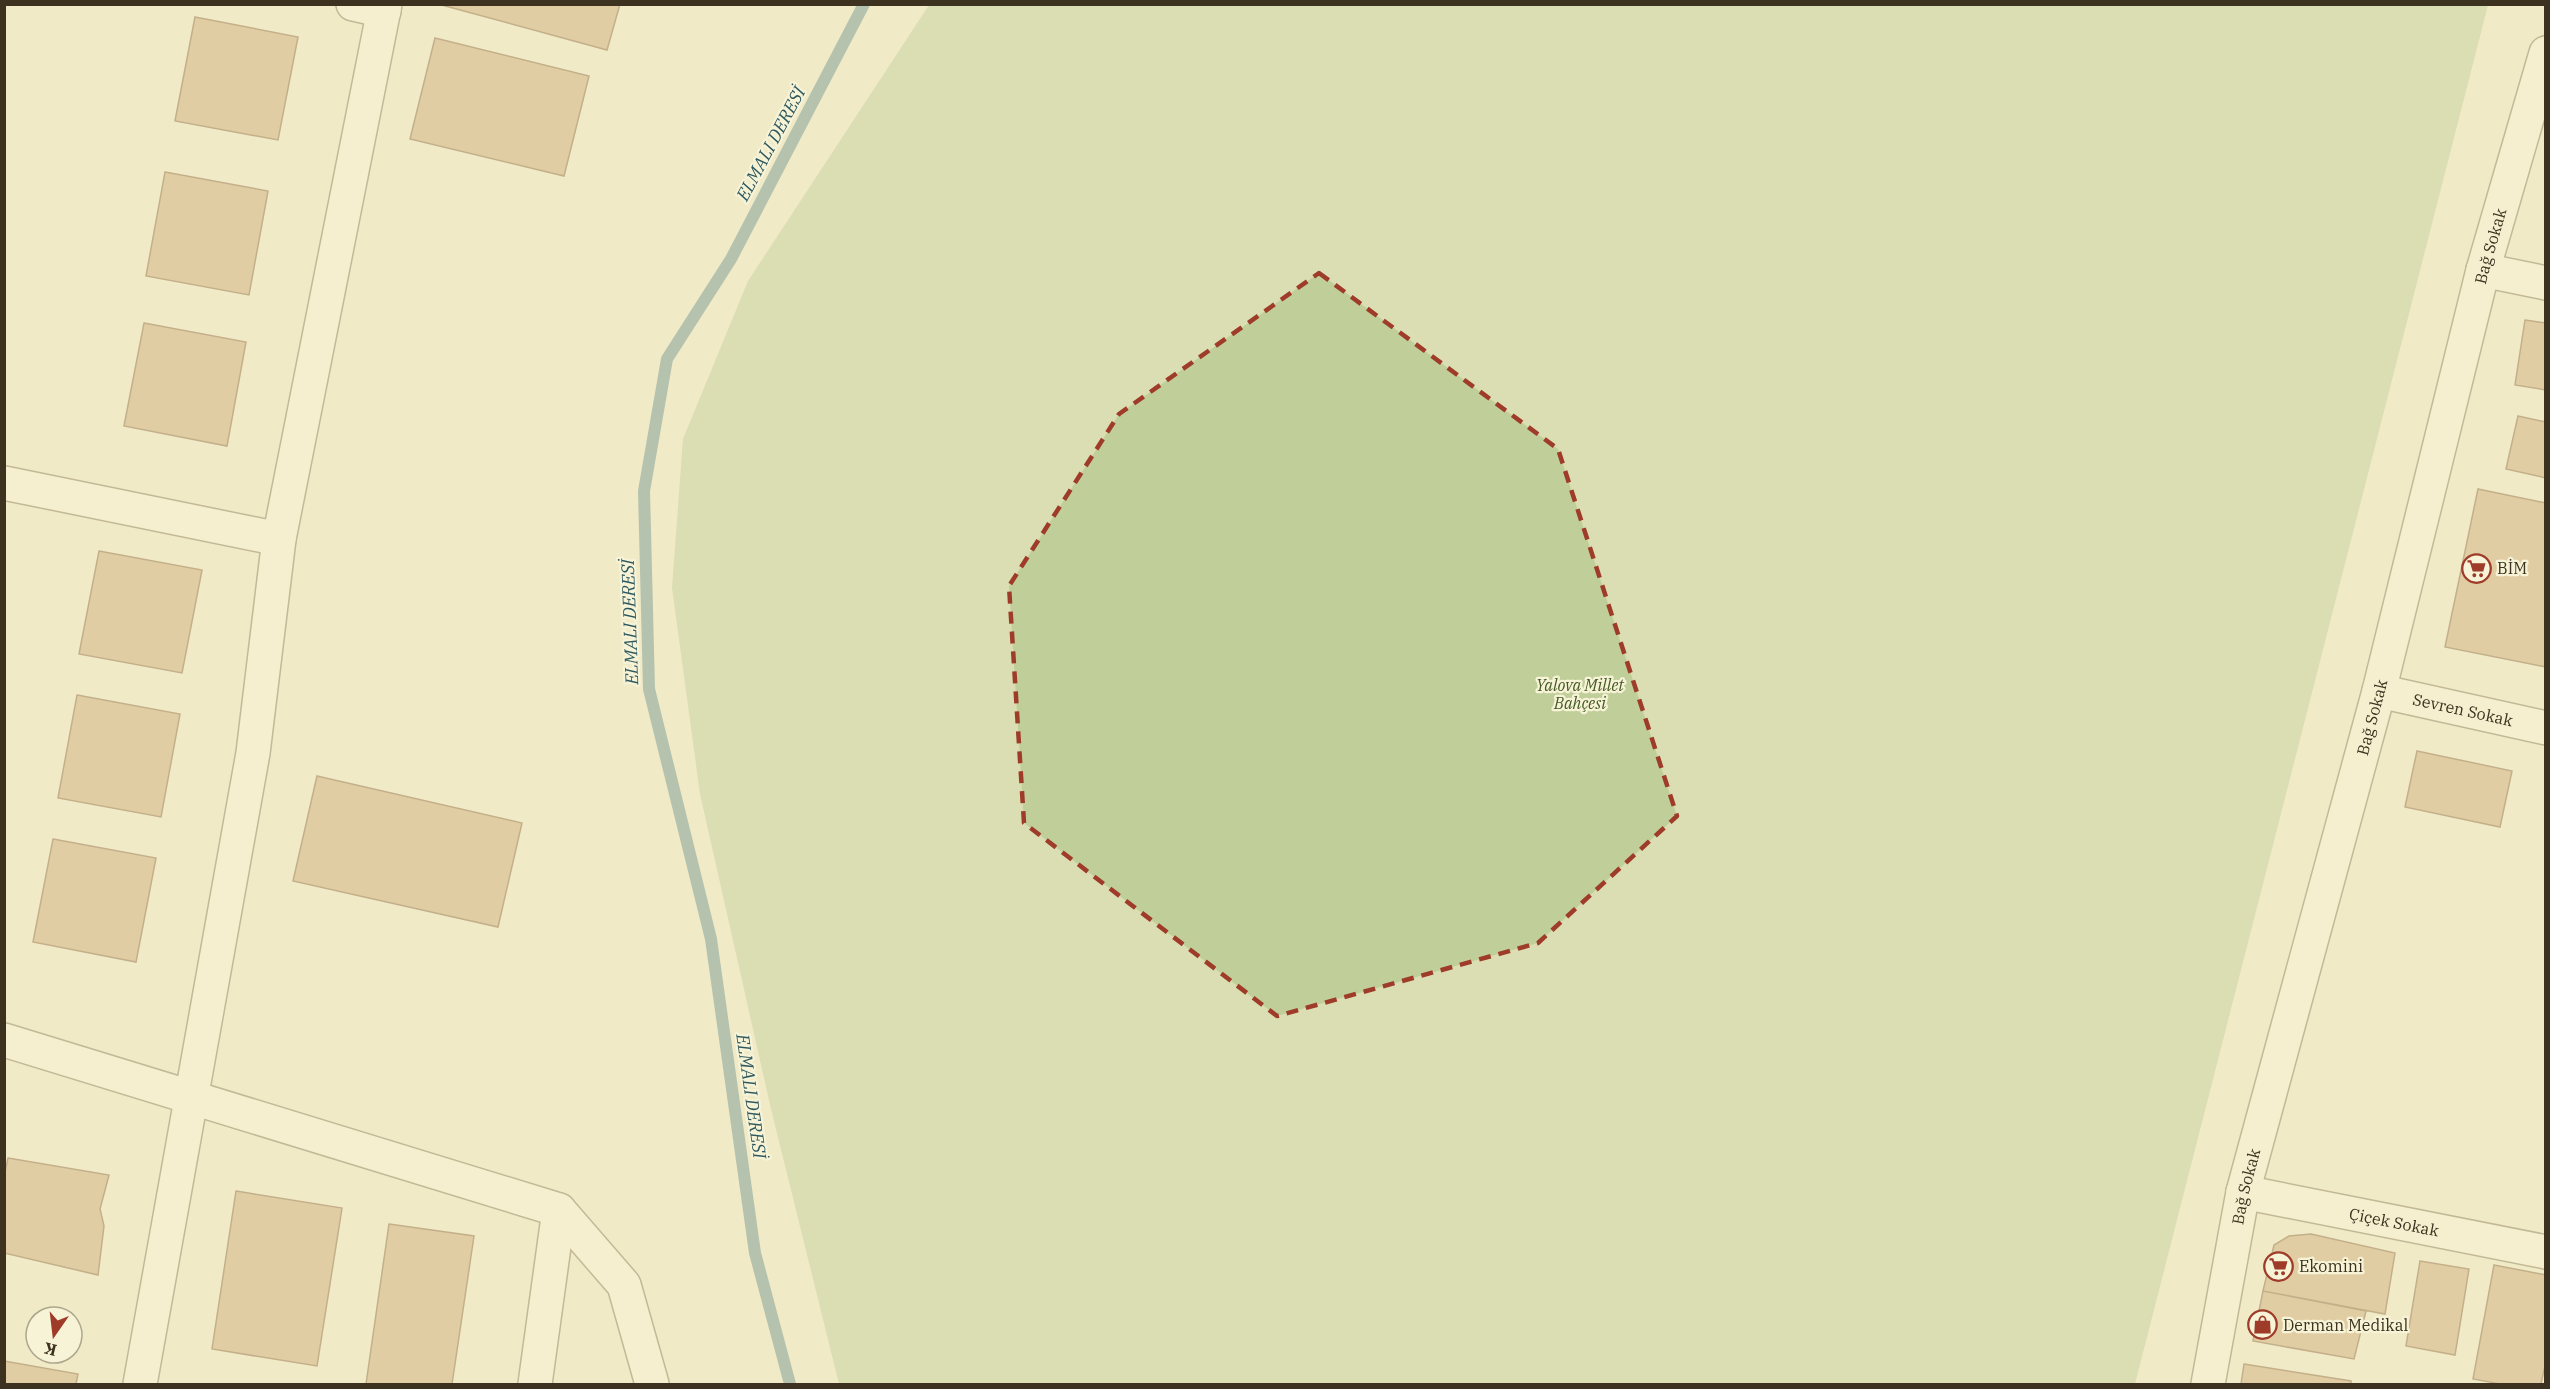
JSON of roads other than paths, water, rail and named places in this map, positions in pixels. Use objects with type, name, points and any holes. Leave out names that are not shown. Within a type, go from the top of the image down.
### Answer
[{"type":"street","points":[[140,1384],[253,753],[279,539],[385,8],[353,4]]},
{"type":"street","name":"Bağ Sokak","points":[[2208,1384],[2243,1192],[2379,691],[2483,270],[2546,53]]},
{"type":"street","points":[[2483,270],[2546,283]]},
{"type":"street","points":[[4,483],[279,539]]},
{"type":"street","name":"Sevren Sokak","points":[[2379,691],[2546,728]]},
{"type":"street","points":[[4,1040],[559,1209],[624,1285],[652,1384]]},
{"type":"street","name":"Çiçek Sokak","points":[[2243,1192],[2546,1252]]},
{"type":"street","points":[[535,1384],[559,1209]]},
{"type":"waterway","name":"ELMALI DERESİ","points":[[790,1384],[755,1253],[711,939],[649,689],[644,491],[667,359],[731,259],[864,4]]},
{"type":"place","name":"BİM","points":[[2476,568]]},
{"type":"place","name":"Ekomini","points":[[2278,1266]]},
{"type":"place","name":"Derman Medikal","points":[[2262,1325]]},
{"type":"park label","name":"Yalova Millet Bahçesi","points":[[1580,694]]}]
